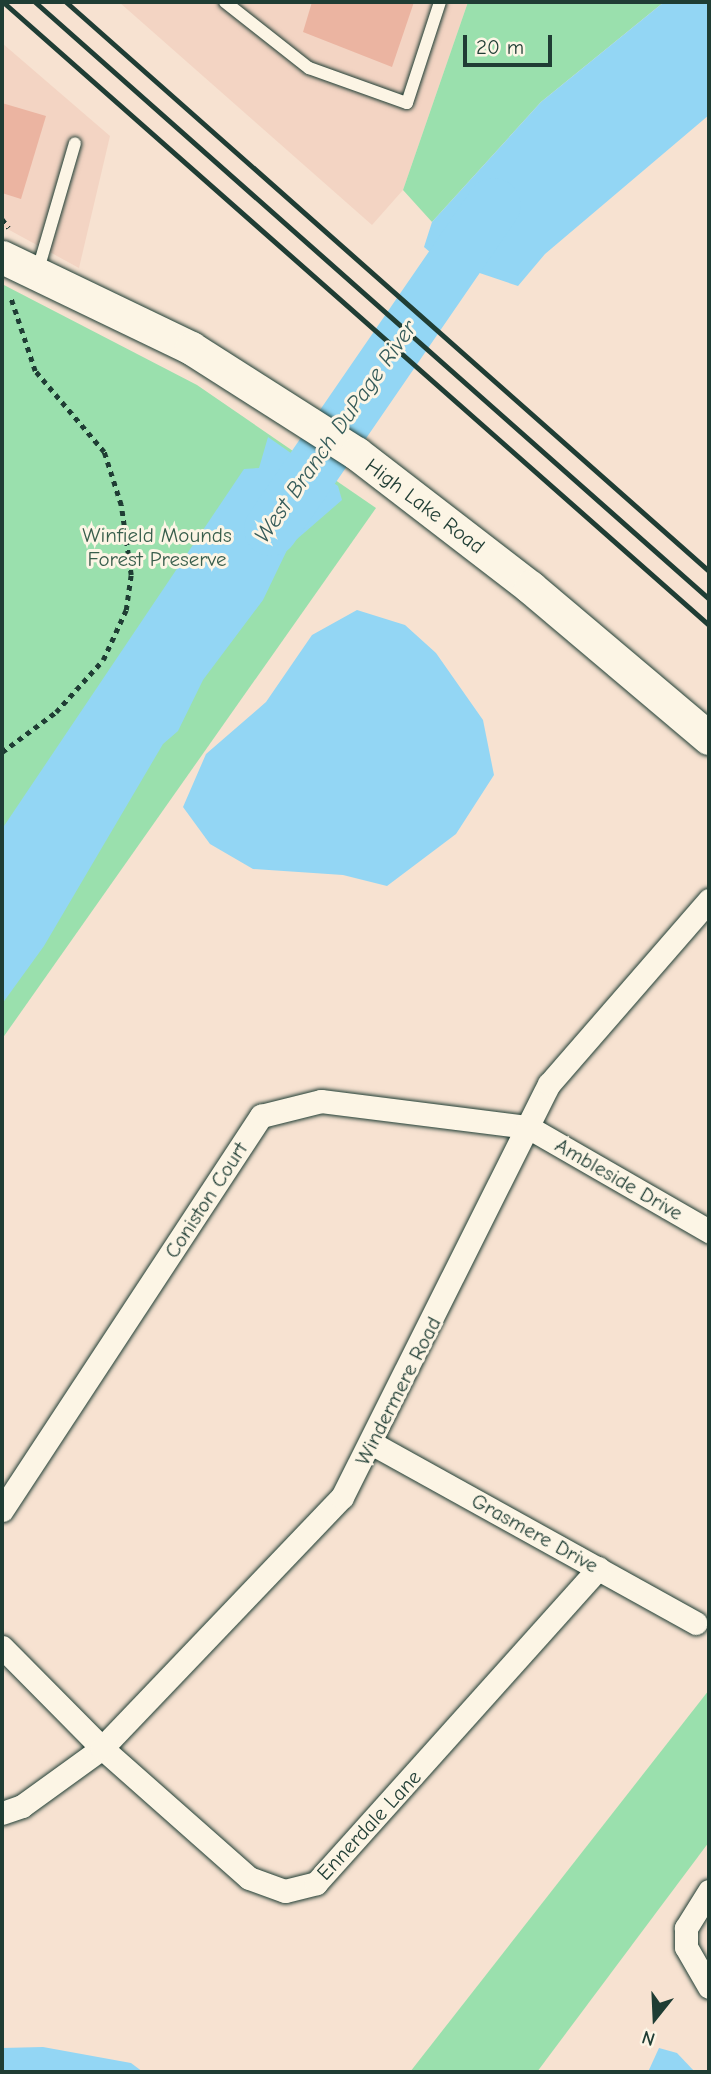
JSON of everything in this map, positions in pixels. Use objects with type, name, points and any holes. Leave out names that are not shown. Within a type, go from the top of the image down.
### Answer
[{"type":"street","name":"High Lake Road","points":[[2,257],[23,281],[191,348],[356,453],[530,587],[709,738]]},
{"type":"street","name":"Windermere Road","points":[[2,1813],[22,1806],[102,1748],[342,1497],[373,1444],[528,1127],[577,1047],[709,900]]},
{"type":"street","name":"Coniston Court","points":[[2,1510],[261,1116],[321,1101],[528,1127]]},
{"type":"street","name":"Ambleside Drive","points":[[528,1127],[709,1231]]},
{"type":"street","name":"Grasmere Drive","points":[[373,1444],[696,1623]]},
{"type":"street","name":"Ennerdale Lane","points":[[102,1748],[249,1878],[285,1891],[316,1883],[599,1568]]},
{"type":"street","points":[[2,1647],[102,1748]]},
{"type":"street","points":[[709,1891],[686,1928],[686,1947],[709,1987]]},
{"type":"lane","points":[[225,2],[309,68],[407,103],[440,2]]},
{"type":"lane","points":[[23,281],[75,143]]},
{"type":"path","points":[[2,219],[9,223]]},
{"type":"path","points":[[2,752],[81,688],[116,638],[131,575],[113,476],[92,434],[35,371],[11,312],[23,281]]},
{"type":"shaded area","points":[[119,2],[468,2],[403,190],[372,225]]},
{"type":"shaded area","points":[[2,43],[110,136],[79,268],[2,226]]},
{"type":"green space","points":[[468,2],[664,2],[541,102],[432,222],[403,190]]},
{"type":"green space","name":"Winfield Mounds Forest Preserve","points":[[2,284],[197,385],[376,508],[2,1039]]},
{"type":"green space","points":[[709,1690],[709,1842],[537,2072],[410,2072]]},
{"type":"water","points":[[664,2],[709,2],[709,115],[545,254],[518,286],[438,259],[424,247],[432,222],[541,102]]},
{"type":"water","points":[[268,437],[338,486],[342,500],[289,546],[263,600],[203,680],[178,731],[163,744],[44,946],[2,1004],[2,829],[244,469],[259,468]]},
{"type":"water","points":[[357,610],[405,625],[436,653],[483,720],[494,775],[456,834],[387,886],[343,875],[253,869],[210,844],[183,807],[206,754],[266,702],[312,635]]},
{"type":"water","points":[[43,2047],[131,2063],[143,2072],[2,2072],[2,2048]]},
{"type":"water","points":[[659,2048],[677,2053],[695,2072],[648,2072]]},
{"type":"building","points":[[312,2],[414,2],[392,67],[303,32]]},
{"type":"building","points":[[2,103],[46,116],[21,199],[2,193]]},
{"type":"waterway","name":"West Branch DuPage River","points":[[271,529],[494,205]]},
{"type":"railway","points":[[3,2],[709,625]]},
{"type":"railway","points":[[35,2],[709,599]]},
{"type":"railway","points":[[66,2],[709,571]]}]
